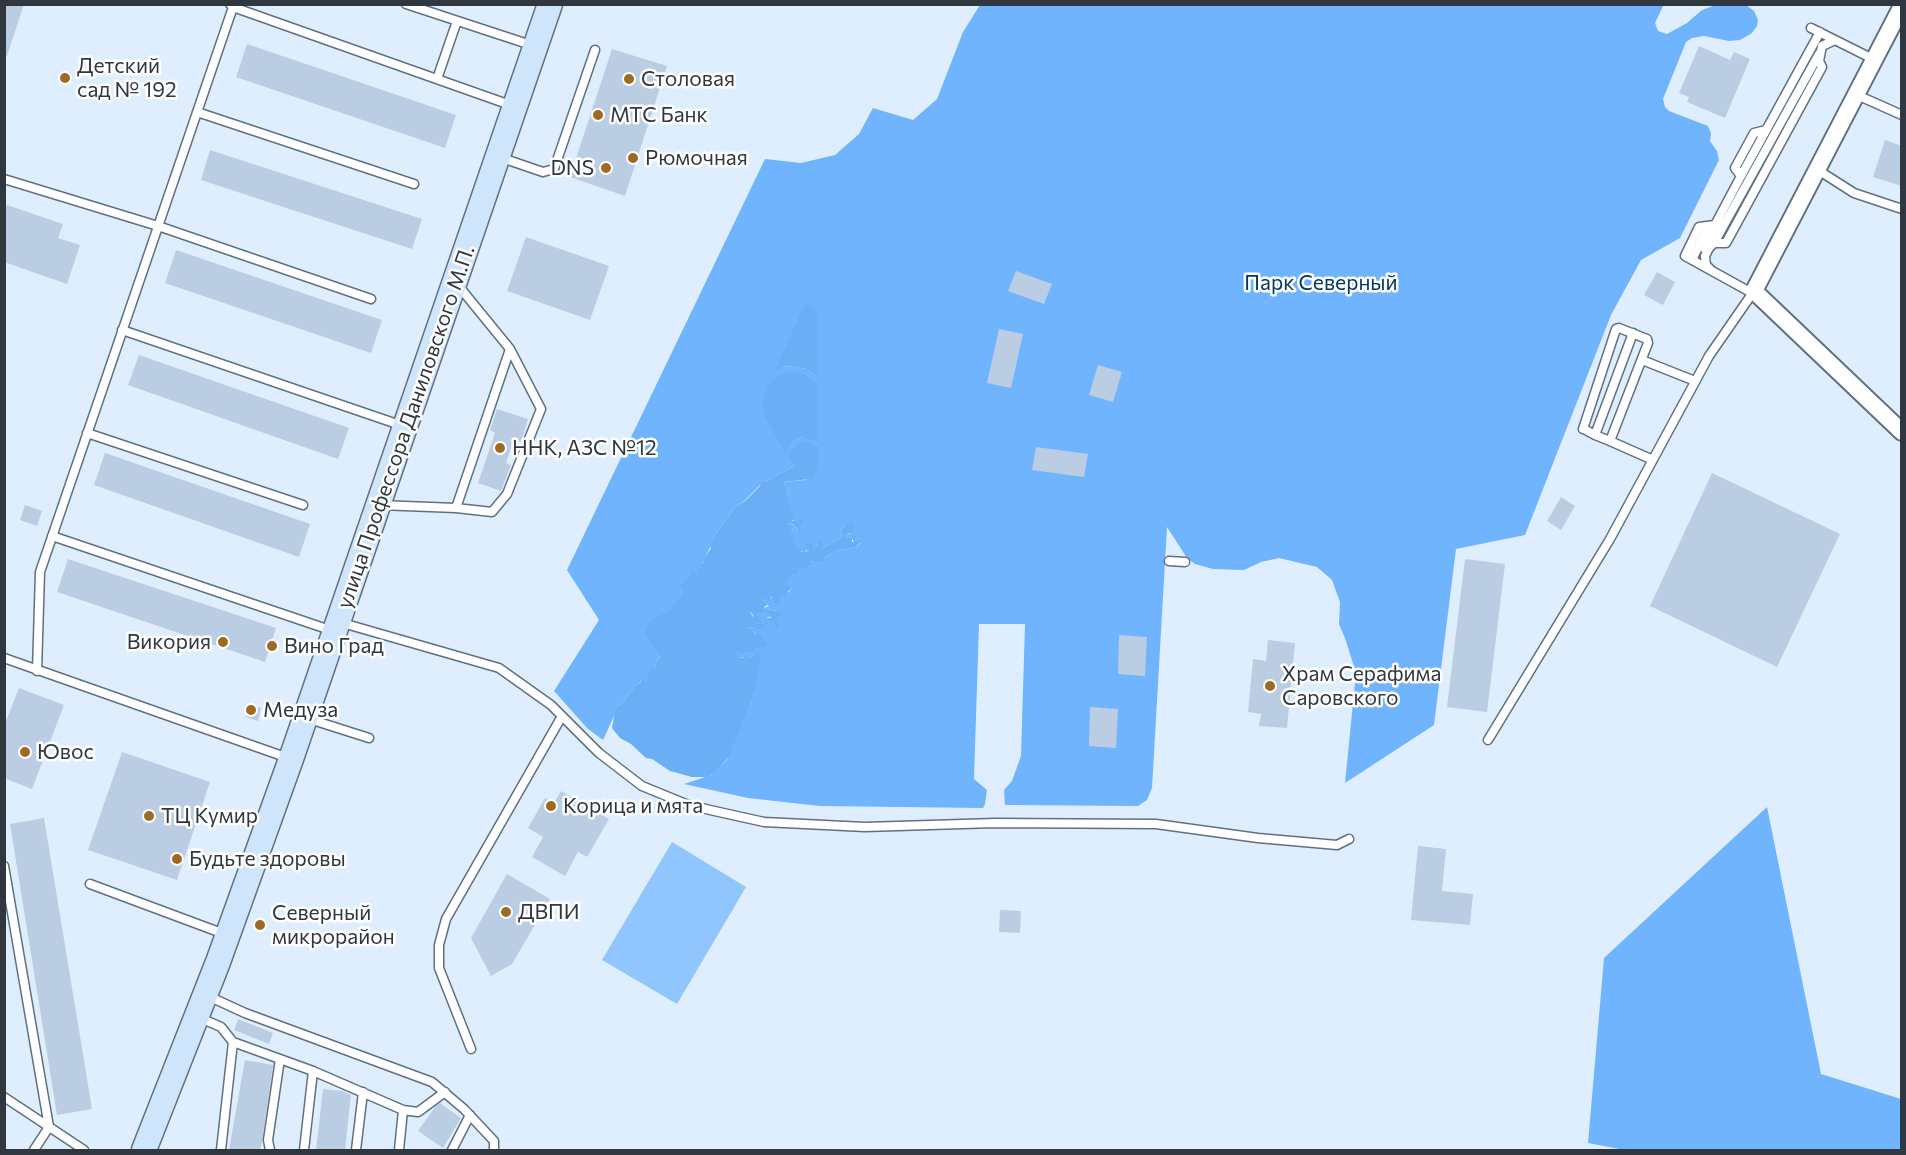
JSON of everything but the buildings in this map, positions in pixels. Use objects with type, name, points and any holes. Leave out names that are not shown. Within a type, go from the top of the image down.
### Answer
[{"type":"main road","name":"улица Профессора Даниловского М.П.","points":[[144,1150],[205,994],[306,718],[550,4]]},
{"type":"street","points":[[1902,6],[1753,292],[1902,432]]},
{"type":"lane","points":[[406,4],[536,46]]},
{"type":"lane","points":[[37,671],[40,572],[232,6],[516,107]]},
{"type":"lane","points":[[436,79],[457,21]]},
{"type":"lane","points":[[1811,28],[1875,60]]},
{"type":"lane","points":[[1711,270],[1706,265],[1705,256],[1714,243],[1726,243],[1822,67],[1819,53],[1822,46],[1828,42],[1827,36]]},
{"type":"lane","points":[[1488,740],[1610,538],[1708,356],[1753,292],[1695,262],[1711,226],[1803,64],[1827,36]]},
{"type":"lane","points":[[499,157],[543,172],[554,169],[595,50]]},
{"type":"lane","points":[[1857,95],[1902,115]]},
{"type":"lane","points":[[197,112],[414,184]]},
{"type":"lane","points":[[1818,170],[1854,193],[1902,209]]},
{"type":"lane","points":[[4,179],[158,226],[371,299]]},
{"type":"lane","points":[[379,505],[492,512],[507,494],[541,409],[510,350],[456,283]]},
{"type":"lane","points":[[1610,441],[1648,340],[1619,328],[1616,329],[1583,428],[1596,435],[1653,460]]},
{"type":"lane","points":[[122,330],[406,428]]},
{"type":"lane","points":[[1596,435],[1633,333]]},
{"type":"lane","points":[[456,508],[510,350]]},
{"type":"lane","points":[[1642,360],[1695,381]]},
{"type":"lane","points":[[87,433],[303,505]]},
{"type":"lane","points":[[52,536],[337,627],[499,668],[551,705],[599,753],[642,786],[686,804],[764,822],[865,828],[1005,823],[1156,824],[1258,838],[1337,845],[1349,839]]},
{"type":"lane","points":[[1169,561],[1185,562]]},
{"type":"lane","points":[[4,658],[291,759]]},
{"type":"lane","points":[[471,1049],[440,968],[439,945],[446,919],[562,716]]},
{"type":"lane","points":[[306,718],[369,738]]},
{"type":"lane","points":[[4,866],[49,1127],[34,1150]]},
{"type":"lane","points":[[90,884],[227,935]]},
{"type":"lane","points":[[205,994],[245,1013],[432,1082],[470,1115],[494,1141],[494,1150]]},
{"type":"lane","points":[[196,1017],[221,1027],[233,1042],[313,1071],[403,1110],[418,1112],[445,1092]]},
{"type":"lane","points":[[221,1150],[233,1042]]},
{"type":"lane","points":[[270,1150],[268,1140],[280,1059]]},
{"type":"lane","points":[[304,1150],[313,1071]]},
{"type":"lane","points":[[356,1150],[363,1092]]},
{"type":"lane","points":[[4,1097],[84,1150]]},
{"type":"lane","points":[[399,1150],[403,1110]]},
{"type":"lane","points":[[452,1150],[470,1115]]},
{"type":"shaded area","points":[[808,304],[814,307],[817,314],[817,376],[806,369],[793,366],[781,367],[775,371],[804,306]]},
{"type":"shaded area","points":[[794,372],[805,375],[817,384],[818,443],[802,437],[795,440],[786,452],[766,420],[763,400],[769,384],[784,373]]},
{"type":"shaded area","points":[[801,442],[809,442],[818,448],[818,463],[815,476],[810,479],[784,482],[788,492],[787,501],[789,506],[791,505],[789,509],[794,517],[792,521],[804,520],[800,527],[801,532],[791,523],[788,525],[793,528],[790,533],[793,535],[790,536],[795,538],[791,541],[796,542],[793,544],[798,545],[797,548],[801,547],[800,552],[809,551],[804,546],[809,541],[813,549],[818,546],[817,542],[822,542],[823,548],[840,539],[842,535],[840,530],[847,522],[852,521],[854,526],[852,532],[845,536],[856,537],[852,539],[852,542],[861,542],[856,547],[839,549],[824,558],[824,561],[811,561],[812,564],[799,570],[797,574],[793,574],[783,585],[791,586],[792,591],[789,590],[785,595],[779,597],[778,604],[770,595],[770,600],[761,599],[768,605],[772,604],[764,608],[784,615],[777,619],[779,629],[773,622],[765,619],[772,617],[766,614],[767,612],[762,614],[750,612],[753,617],[755,615],[761,617],[761,622],[755,624],[763,624],[767,627],[762,629],[747,627],[756,631],[753,631],[756,635],[760,632],[767,644],[765,647],[756,648],[753,652],[743,654],[736,652],[738,657],[744,658],[746,655],[748,658],[758,653],[761,658],[753,697],[729,757],[708,777],[692,777],[670,771],[652,759],[646,758],[631,744],[620,738],[612,728],[615,711],[619,705],[635,686],[644,679],[645,682],[647,681],[647,677],[654,667],[656,668],[655,664],[660,657],[645,634],[647,627],[652,620],[672,609],[672,605],[683,595],[683,588],[679,586],[686,582],[692,572],[698,573],[697,569],[701,568],[704,563],[715,535],[736,506],[745,501],[760,486],[761,482],[766,482],[795,466],[789,456]]},
{"type":"shaded area","points":[[672,842],[746,887],[677,1004],[602,960]]},
{"type":"green space","name":"Парк Северный","points":[[1664,4],[1655,23],[1658,31],[1667,34],[1687,23],[1702,10],[1716,5],[1746,5],[1754,11],[1758,20],[1757,26],[1752,33],[1740,40],[1729,41],[1704,36],[1692,38],[1686,42],[1663,99],[1665,107],[1669,111],[1708,126],[1711,133],[1710,141],[1717,151],[1719,160],[1680,238],[1641,260],[1611,315],[1525,535],[1456,549],[1434,725],[1345,783],[1356,673],[1339,624],[1340,602],[1332,580],[1317,567],[1279,558],[1261,562],[1244,570],[1213,569],[1195,564],[1187,558],[1167,527],[1152,788],[1147,800],[1138,806],[1005,805],[1004,790],[1012,781],[1021,756],[1025,624],[979,624],[974,779],[987,790],[983,808],[820,806],[748,798],[684,784],[711,775],[727,760],[753,697],[757,668],[760,663],[754,655],[748,658],[737,657],[736,652],[746,652],[759,647],[764,640],[762,635],[756,635],[747,627],[756,628],[759,625],[755,624],[757,622],[750,611],[762,614],[767,612],[772,616],[766,618],[773,621],[776,628],[777,619],[783,615],[778,611],[764,608],[769,606],[761,599],[767,599],[770,594],[771,598],[777,601],[779,596],[792,590],[783,585],[793,574],[814,560],[824,558],[839,549],[856,547],[861,543],[854,543],[852,538],[844,536],[850,534],[846,525],[840,530],[842,535],[840,539],[823,548],[817,542],[818,547],[813,550],[807,543],[809,552],[806,550],[800,553],[792,544],[789,533],[793,529],[787,526],[791,523],[797,529],[801,523],[792,520],[785,496],[788,492],[784,482],[805,480],[815,476],[817,448],[808,442],[801,442],[795,466],[763,482],[736,506],[715,535],[701,569],[691,576],[683,588],[684,595],[646,634],[661,655],[655,664],[656,668],[648,681],[645,683],[641,681],[619,705],[603,740],[588,729],[554,691],[599,620],[567,570],[765,159],[801,163],[835,155],[859,134],[873,108],[913,120],[937,99],[963,32],[980,5]],"holes":[[[817,314],[817,376],[806,369],[793,366],[781,367]],[[817,384],[817,443],[810,438],[802,437],[795,440],[786,451]]]},
{"type":"green space","points":[[1767,807],[1821,1074],[1901,1099],[1901,1150],[1625,1150],[1588,1143],[1604,958]]},
{"type":"place","name":"Детский сад № 192","points":[[65,78]]},
{"type":"place","name":"Столовая","points":[[629,79]]},
{"type":"place","name":"МТС Банк","points":[[598,115]]},
{"type":"place","name":"Рюмочная","points":[[633,158]]},
{"type":"place","name":"DNS","points":[[606,168]]},
{"type":"place","name":"ННК, АЗС №12","points":[[500,448]]},
{"type":"place","name":"Викория","points":[[223,642]]},
{"type":"place","name":"Вино Град","points":[[272,646]]},
{"type":"place","name":"Храм Серафима Саровского","points":[[1270,686]]},
{"type":"place","name":"Медуза","points":[[251,710]]},
{"type":"place","name":"Ювос","points":[[25,752]]},
{"type":"place","name":"Корица и мята","points":[[551,806]]},
{"type":"place","name":"ТЦ Кумир","points":[[149,816]]},
{"type":"place","name":"Будьте здоровы","points":[[177,859]]},
{"type":"place","name":"ДВПИ","points":[[506,912]]},
{"type":"place","name":"Северный микрорайон","points":[[260,925]]}]
